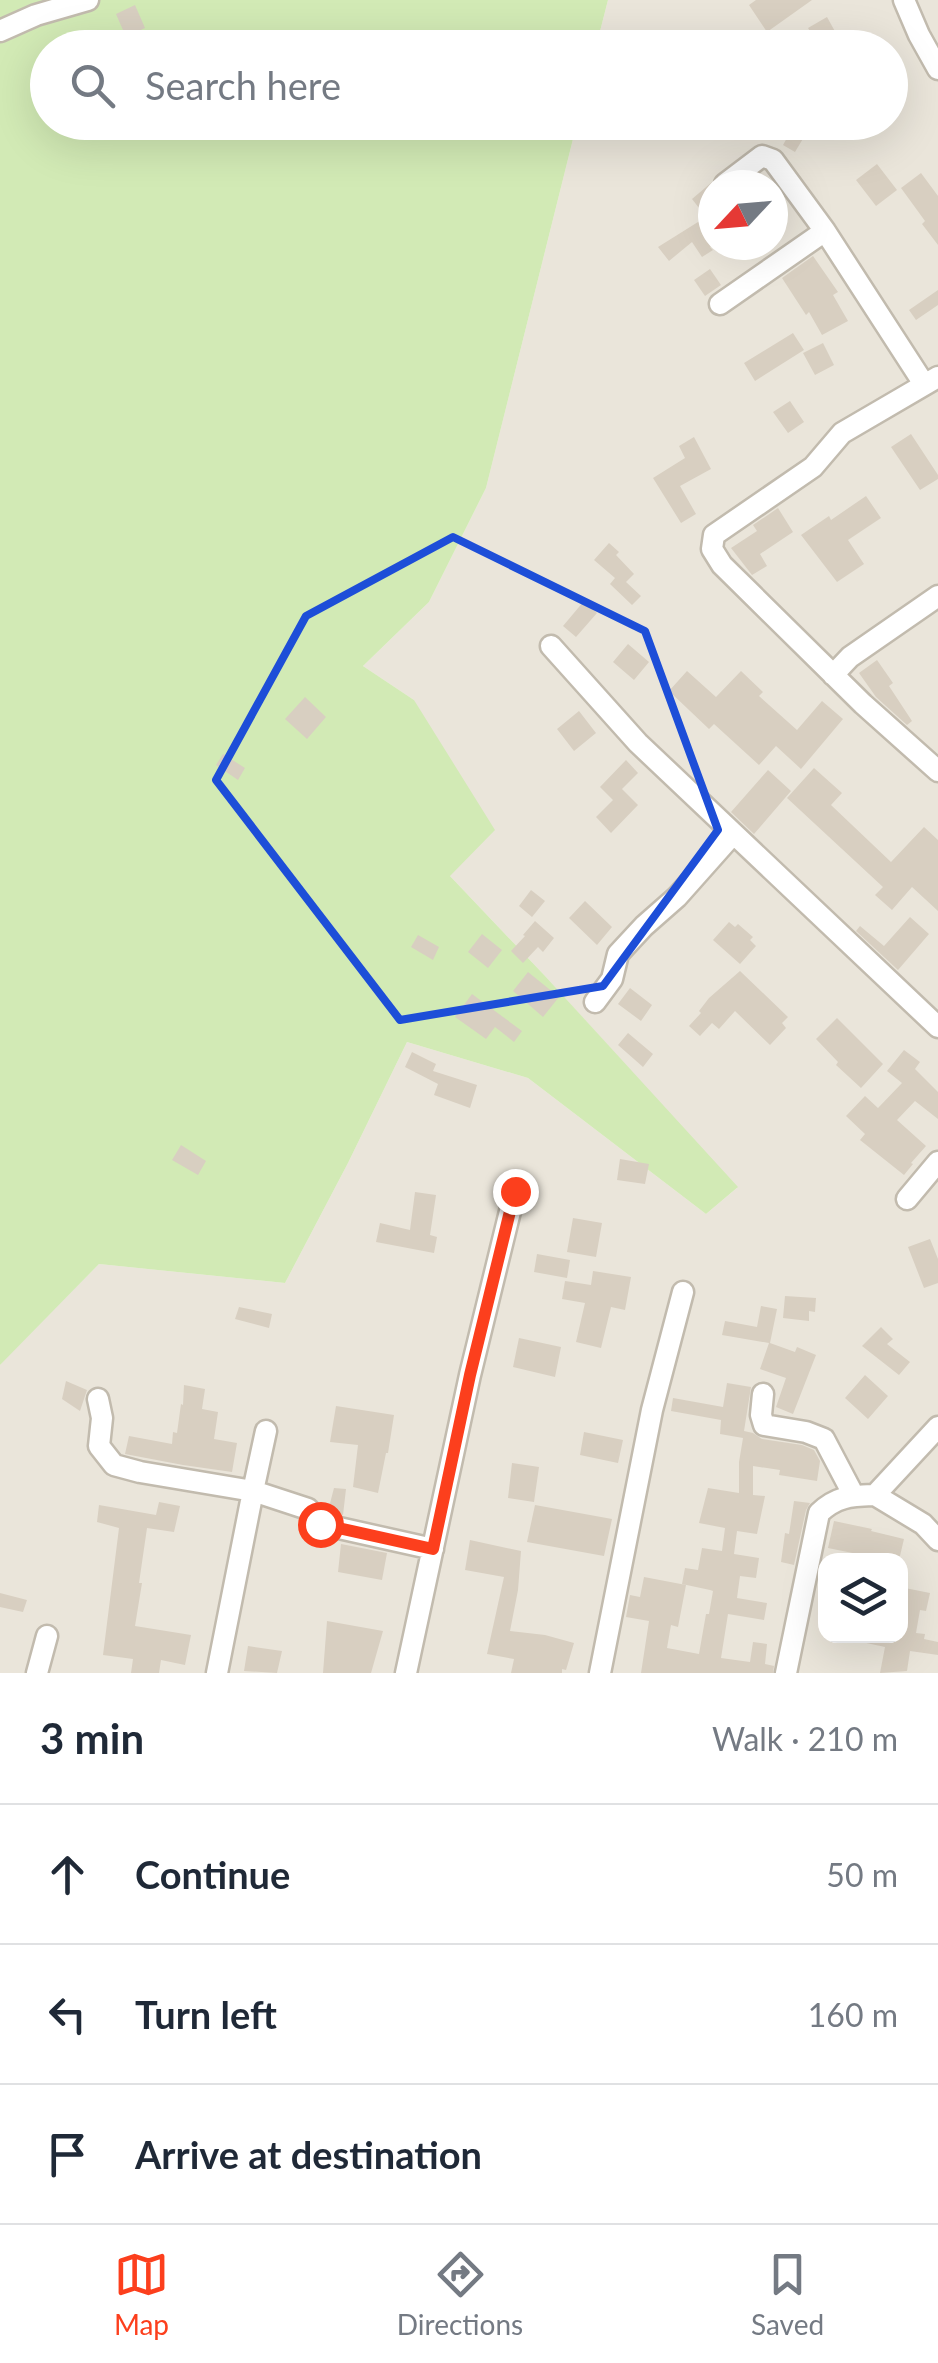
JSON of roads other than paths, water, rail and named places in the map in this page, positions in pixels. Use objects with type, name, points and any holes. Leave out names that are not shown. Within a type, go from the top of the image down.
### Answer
[{"type":"street","points":[[0,31],[36,15],[88,0]]},
{"type":"street","points":[[904,0],[938,69]]},
{"type":"street","points":[[744,170],[762,156],[773,160],[780,170]]},
{"type":"street","points":[[788,181],[931,380],[842,433],[813,467],[714,535],[712,549],[722,565],[833,675],[938,770]]},
{"type":"street","points":[[720,304],[825,232]]},
{"type":"street","points":[[833,675],[850,658],[938,596]]},
{"type":"street","points":[[551,646],[638,743],[938,1027]]},
{"type":"street","points":[[596,1002],[612,979],[618,954],[678,898],[734,834]]},
{"type":"street","points":[[907,1199],[938,1162]]},
{"type":"street","points":[[406,1673],[470,1375],[515,1191]]},
{"type":"street","points":[[600,1673],[652,1410],[683,1292]]},
{"type":"street","points":[[763,1394],[764,1426],[806,1432],[824,1440],[864,1495],[923,1524],[938,1540]]},
{"type":"street","points":[[98,1399],[102,1418],[99,1446],[114,1465],[253,1491],[308,1509],[320,1524],[433,1549]]},
{"type":"street","points":[[786,1673],[819,1513],[831,1502],[864,1495],[938,1428]]},
{"type":"street","points":[[217,1673],[266,1431]]},
{"type":"street","points":[[37,1673],[47,1636]]}]
